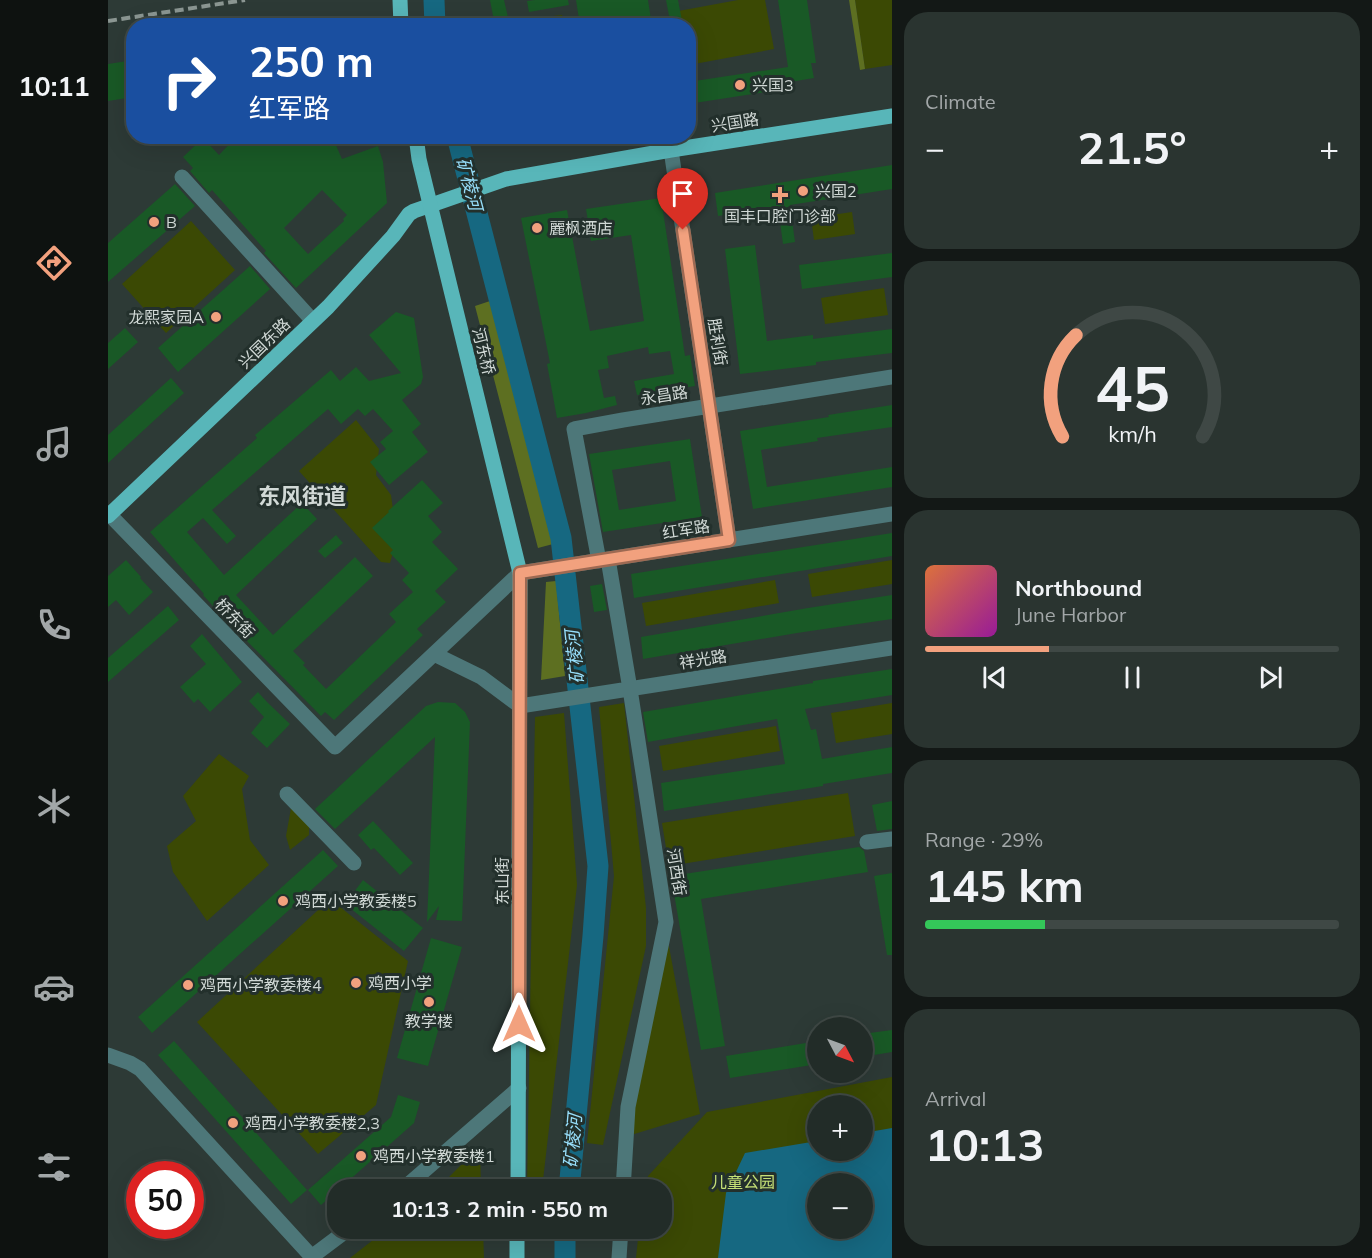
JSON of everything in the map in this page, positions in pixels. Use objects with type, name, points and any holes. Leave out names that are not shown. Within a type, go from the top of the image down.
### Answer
[{"type":"main road","points":[[400,0],[401,18]]},
{"type":"main road","name":"兴国路","points":[[444,200],[506,179],[671,150],[892,116]]},
{"type":"main road","name":"河东桥","points":[[417,144],[427,192],[526,572]]},
{"type":"main road","name":"兴国东路","points":[[108,514],[328,308],[410,214],[444,200]]},
{"type":"main road","name":"东山街","points":[[518,1179],[520,706],[526,572]]},
{"type":"main road","points":[[517,1258],[518,1239]]},
{"type":"street","name":"胜利街","points":[[671,150],[729,540]]},
{"type":"street","points":[[182,177],[314,321]]},
{"type":"street","name":"永昌路","points":[[604,560],[574,429],[892,377]]},
{"type":"street","name":"桥东街","points":[[108,514],[335,747],[434,654]]},
{"type":"street","name":"红军路","points":[[526,572],[892,514]]},
{"type":"street","name":"河西街","points":[[604,560],[630,689],[666,922],[628,1107],[624,1179]]},
{"type":"street","points":[[520,706],[481,677],[434,654],[526,572]]},
{"type":"street","name":"祥光路","points":[[520,706],[892,648]]},
{"type":"street","points":[[287,794],[354,863]]},
{"type":"street","points":[[867,842],[892,839]]},
{"type":"street","points":[[108,1055],[140,1069],[311,1257],[335,1239]]},
{"type":"street","points":[[415,1179],[519,1089]]},
{"type":"street","points":[[619,1258],[620,1239]]},
{"type":"green space","points":[[738,0],[765,0],[774,49],[696,64],[696,18],[674,18],[673,12]]},
{"type":"green space","points":[[849,0],[855,0],[865,69],[860,70]]},
{"type":"green space","points":[[855,0],[892,0],[892,65],[865,69]]},
{"type":"green space","points":[[562,15],[563,18],[536,18]]},
{"type":"green space","points":[[852,212],[855,234],[814,240],[811,218]]},
{"type":"green space","points":[[191,221],[235,270],[166,333],[122,284]]},
{"type":"green space","points":[[884,288],[888,315],[825,324],[821,298]]},
{"type":"green space","points":[[490,301],[553,544],[538,548],[475,306]]},
{"type":"green space","points":[[356,420],[379,449],[376,475],[391,495],[397,538],[390,563],[381,562],[299,471]]},
{"type":"green space","points":[[892,560],[892,584],[812,597],[808,574]]},
{"type":"green space","points":[[775,580],[779,603],[646,626],[642,603]]},
{"type":"green space","points":[[556,581],[565,676],[541,680],[546,582]]},
{"type":"green space","points":[[624,703],[646,908],[646,946],[603,1145],[587,1143],[614,876],[599,707]]},
{"type":"green space","points":[[892,703],[892,734],[836,743],[831,713]]},
{"type":"green space","points":[[564,713],[577,885],[543,1179],[527,1179],[535,717]]},
{"type":"green space","points":[[776,726],[780,751],[663,771],[659,746]]},
{"type":"green space","points":[[219,754],[249,776],[242,789],[250,840],[269,865],[207,921],[173,872],[167,846],[196,821],[183,796]]},
{"type":"green space","points":[[848,793],[855,836],[669,866],[662,823]]},
{"type":"green space","points":[[291,808],[309,824],[309,835],[290,850],[286,836]]},
{"type":"green space","name":"鸡西小学","points":[[330,899],[408,961],[376,1105],[318,1154],[197,1022]]},
{"type":"green space","points":[[668,941],[700,1114],[631,1135],[631,1104]]},
{"type":"green space","name":"儿童公园","points":[[892,1077],[892,1258],[636,1258],[638,1239],[672,1239],[672,1179],[647,1179],[707,1112],[860,1083],[873,1083],[873,1081]]},
{"type":"green space","points":[[480,1146],[481,1179],[447,1179]]},
{"type":"green space","points":[[374,1239],[483,1239],[484,1258],[350,1258]]},
{"type":"water","points":[[892,1128],[892,1258],[718,1258],[726,1193],[745,1153],[807,1143],[807,1161],[873,1161],[873,1131]]},
{"type":"building","points":[[490,0],[504,0],[508,18],[493,18]]},
{"type":"building","points":[[568,0],[569,5],[529,12],[527,1]]},
{"type":"building","points":[[576,0],[648,0],[651,18],[579,18]]},
{"type":"building","points":[[666,0],[678,0],[681,18],[669,18]]},
{"type":"building","points":[[778,0],[807,0],[816,63],[811,63],[814,78],[790,82],[791,88],[696,103],[696,81],[788,67]]},
{"type":"building","points":[[126,61],[126,98],[108,101],[108,64]]},
{"type":"building","points":[[197,144],[209,144],[219,155],[229,144],[335,144],[342,159],[378,146],[383,162],[387,203],[296,288],[212,190],[209,193],[190,171],[193,168],[183,157]],"holes":[[[322,190],[347,215],[344,221],[308,254],[284,228]]]},
{"type":"building","name":"兴国2","points":[[892,165],[892,189],[790,205],[795,242],[783,244],[778,207],[718,216],[715,193]]},
{"type":"building","name":"B","points":[[175,184],[195,206],[108,282],[108,243]]},
{"type":"building","points":[[661,198],[685,356],[690,355],[695,386],[637,395],[634,381],[674,374],[670,351],[649,354],[648,347],[607,356],[609,368],[598,370],[604,398],[615,396],[617,405],[557,418],[547,364],[550,363],[521,218],[567,210],[590,331],[644,321],[631,235],[591,241],[586,209]]},
{"type":"building","points":[[755,245],[767,341],[813,335],[813,339],[892,329],[892,353],[740,374],[725,249]]},
{"type":"building","points":[[892,253],[892,277],[802,289],[799,265]]},
{"type":"building","name":"龙熙家园A","points":[[250,266],[270,289],[178,372],[158,348]]},
{"type":"building","points":[[396,312],[414,318],[423,377],[421,384],[402,400],[421,424],[412,432],[428,452],[389,485],[370,462],[386,449],[380,442],[393,431],[373,409],[365,416],[358,409],[341,424],[328,409],[212,510],[236,536],[227,544],[203,518],[187,532],[224,575],[302,503],[317,519],[236,595],[273,635],[355,557],[373,576],[293,651],[326,689],[396,622],[389,614],[413,592],[402,580],[409,573],[390,553],[393,550],[372,528],[422,480],[443,503],[428,516],[442,532],[432,542],[458,569],[435,591],[446,602],[417,629],[423,635],[334,720],[325,712],[321,716],[245,641],[150,532],[257,438],[255,435],[331,370],[340,381],[356,367],[369,381],[401,373],[369,335]]},
{"type":"building","points":[[125,328],[138,342],[108,369],[108,343]]},
{"type":"building","points":[[171,378],[184,393],[108,463],[108,435]]},
{"type":"building","points":[[892,405],[892,427],[817,438],[818,441],[761,450],[767,487],[892,467],[892,487],[753,509],[740,431]]},
{"type":"building","points":[[690,439],[702,517],[603,532],[589,454]],"holes":[[[670,461],[676,501],[619,510],[612,470]]]},
{"type":"building","points":[[892,533],[892,556],[634,598],[631,574]]},
{"type":"building","points":[[336,535],[343,543],[325,558],[318,551]]},
{"type":"building","points":[[126,560],[153,592],[129,615],[116,600],[108,607],[108,576]]},
{"type":"building","points":[[602,584],[607,610],[594,612],[590,586]]},
{"type":"building","points":[[892,595],[892,619],[643,659],[641,637]]},
{"type":"building","points":[[168,606],[179,620],[108,682],[108,658]]},
{"type":"building","points":[[202,634],[242,682],[210,712],[198,699],[194,703],[180,687],[206,664],[190,646]]},
{"type":"building","points":[[892,669],[892,695],[805,709],[811,730],[816,729],[822,759],[892,747],[892,773],[664,811],[661,783],[785,764],[777,719],[648,742],[643,712]]},
{"type":"building","points":[[258,692],[290,724],[267,748],[251,733],[264,717],[249,701]]},
{"type":"building","points":[[438,702],[455,703],[465,712],[470,722],[462,921],[436,920],[439,906],[427,922],[435,737],[335,829],[315,809],[426,706]]},
{"type":"building","points":[[892,801],[892,829],[877,831],[872,805]]},
{"type":"building","points":[[373,821],[413,863],[400,875],[374,848],[371,850],[358,835]]},
{"type":"building","points":[[859,847],[864,851],[868,872],[701,899],[725,1046],[701,1050],[671,876]]},
{"type":"building","points":[[323,850],[338,866],[152,1033],[138,1017]]},
{"type":"building","points":[[892,873],[892,955],[887,955],[874,876]]},
{"type":"building","points":[[363,880],[423,928],[404,951],[345,904]]},
{"type":"building","name":"教学楼","points":[[431,938],[462,947],[428,1066],[397,1058]]},
{"type":"building","points":[[892,1030],[892,1052],[873,1055],[873,1033]]},
{"type":"building","name":"鸡西小学教委楼2,3","points":[[174,1041],[307,1190],[291,1204],[158,1055]]},
{"type":"building","points":[[807,1043],[807,1066],[730,1078],[726,1056]]},
{"type":"building","name":"鸡西小学教委楼1","points":[[398,1095],[420,1102],[414,1123],[350,1179],[327,1179],[327,1200],[321,1205],[308,1190],[391,1117]]},
{"type":"waterway","name":"矿棱河","points":[[434,0],[435,18]]},
{"type":"waterway","name":"矿棱河","points":[[459,144],[561,538],[598,866],[570,1179]]},
{"type":"waterway","name":"矿棱河","points":[[565,1239],[565,1258]]},
{"type":"railway","points":[[128,18],[245,0]]},
{"type":"railway","points":[[108,21],[126,18]]},
{"type":"place","name":"兴国3","points":[[740,85]]},
{"type":"place","name":"兴国2","points":[[803,191]]},
{"type":"place","name":"国丰口腔门诊部","points":[[780,195]]},
{"type":"place","name":"B","points":[[154,222]]},
{"type":"place","name":"麗枫酒店","points":[[537,228]]},
{"type":"place","name":"龙熙家园A","points":[[216,317]]},
{"type":"place","name":"鸡西小学教委楼5","points":[[283,901]]},
{"type":"place","name":"鸡西小学","points":[[356,983]]},
{"type":"place","name":"鸡西小学教委楼4","points":[[188,985]]},
{"type":"place","name":"教学楼","points":[[429,1002]]},
{"type":"place","name":"鸡西小学教委楼2,3","points":[[233,1123]]},
{"type":"place","name":"鸡西小学教委楼1","points":[[361,1156]]},
{"type":"district","name":"东风街道","points":[[302,496]]},
{"type":"route","points":[[519,1024],[520,573],[729,540],[683,230]]}]
